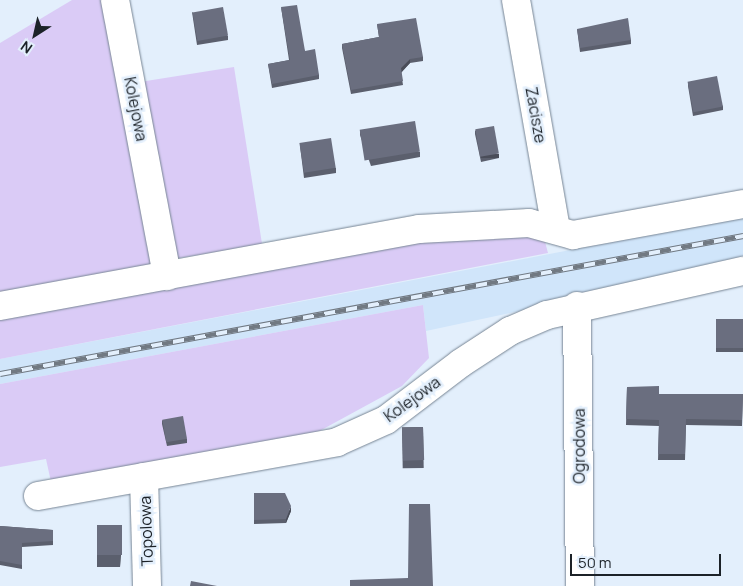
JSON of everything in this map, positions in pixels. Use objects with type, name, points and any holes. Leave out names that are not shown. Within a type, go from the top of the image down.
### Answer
[{"type":"street","name":"Kolejowa","points":[[115,0],[167,276]]},
{"type":"street","name":"Zacisze","points":[[516,0],[556,230]]},
{"type":"street","points":[[0,306],[419,229],[529,223],[573,235],[743,204]]},
{"type":"street","name":"Kolejowa","points":[[38,496],[338,442],[386,420],[510,332],[578,306],[743,271]]},
{"type":"street","name":"Ogrodowa","points":[[578,306],[580,586]]},
{"type":"street","name":"Topolowa","points":[[144,477],[147,586]]},
{"type":"shaded area","points":[[72,0],[107,0],[154,266],[0,293],[0,43]]},
{"type":"shaded area","points":[[234,67],[262,245],[166,260],[138,82]]},
{"type":"shaded area","points":[[743,217],[743,263],[426,331],[423,305],[0,384],[0,359]]},
{"type":"shaded area","points":[[480,230],[544,238],[548,253],[0,359],[0,315]]},
{"type":"shaded area","points":[[423,305],[429,358],[402,386],[314,434],[51,482],[46,459],[0,467],[0,384]]},
{"type":"building","points":[[297,5],[305,51],[315,49],[319,75],[272,84],[268,64],[290,60],[281,7]]},
{"type":"building","points":[[223,7],[228,36],[198,41],[192,12]]},
{"type":"building","points":[[416,18],[423,57],[410,59],[401,68],[403,81],[351,90],[342,44],[379,37],[377,24]]},
{"type":"building","points":[[628,18],[631,40],[580,48],[577,29]]},
{"type":"building","points":[[717,76],[723,106],[693,112],[688,82]]},
{"type":"building","points":[[415,121],[420,152],[365,160],[360,130]]},
{"type":"building","points":[[494,126],[499,154],[480,157],[475,129]]},
{"type":"building","points":[[331,138],[336,168],[304,173],[299,143]]},
{"type":"building","points":[[716,319],[743,319],[743,348],[716,348]]},
{"type":"building","points":[[659,386],[659,394],[743,394],[742,420],[686,419],[685,454],[658,454],[659,420],[626,419],[627,387]]},
{"type":"building","points":[[183,416],[187,439],[166,442],[162,420]]},
{"type":"building","points":[[423,427],[424,460],[403,461],[402,428]]},
{"type":"building","points":[[254,493],[285,493],[291,506],[286,519],[254,520]]},
{"type":"building","points":[[409,504],[430,504],[433,586],[350,586],[350,580],[408,578]]},
{"type":"building","points":[[97,525],[122,525],[122,555],[97,555]]},
{"type":"building","points":[[0,526],[53,530],[53,541],[22,543],[22,565],[0,561]]},
{"type":"building","points":[[191,581],[217,586],[190,586]]},
{"type":"railway","points":[[0,374],[743,236]]}]
